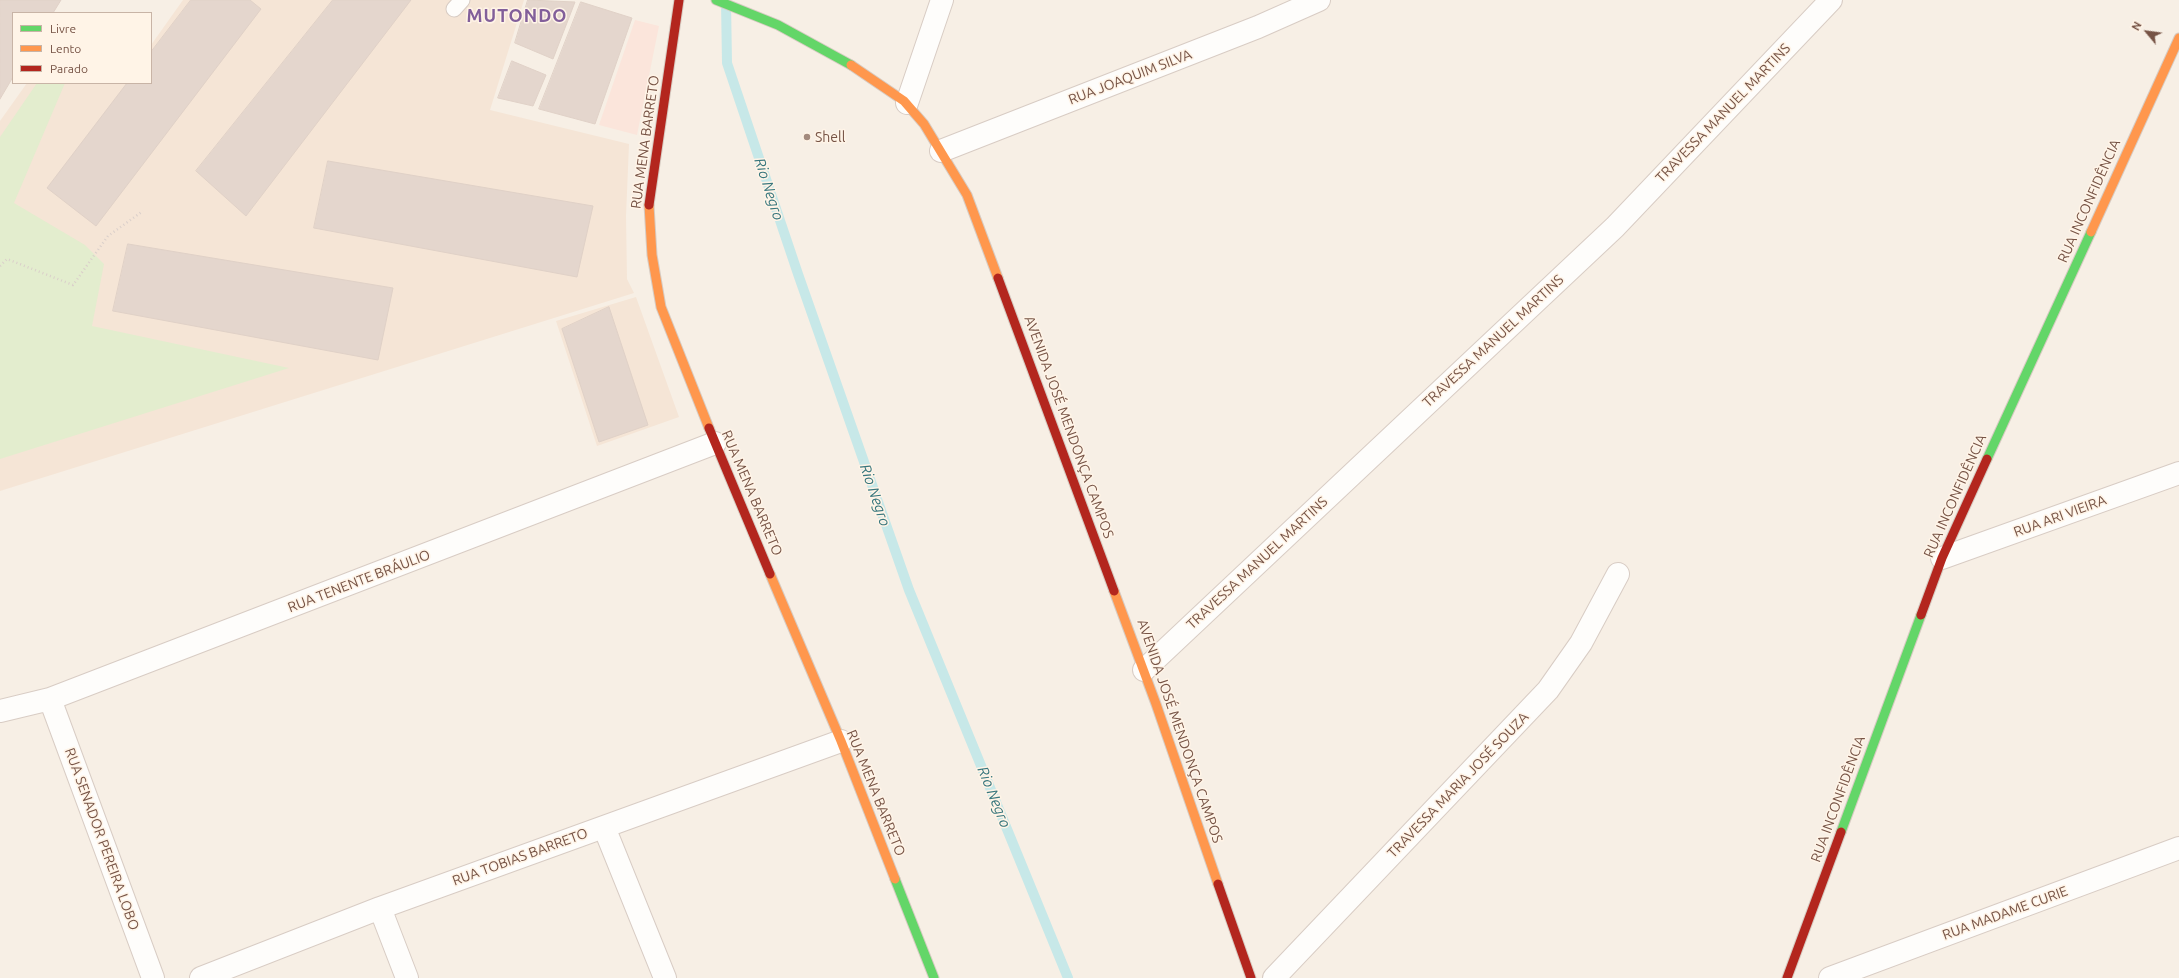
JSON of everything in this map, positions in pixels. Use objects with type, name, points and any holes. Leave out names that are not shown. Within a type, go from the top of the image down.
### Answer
[{"type":"street","name":"RUA MENA BARRETO","points":[[679,0],[648,209],[652,255],[661,307],[715,443],[841,741],[934,978]]},
{"type":"street","name":"AVENIDA JOSÉ MENDONÇA CAMPOS","points":[[716,0],[750,12],[815,43],[859,70],[907,103],[941,151],[968,195],[1144,670],[1251,978]]},
{"type":"street","points":[[907,103],[942,0]]},
{"type":"street","name":"RUA JOAQUIM SILVA","points":[[941,151],[1258,27],[1319,0]]},
{"type":"street","name":"TRAVESSA MANUEL MARTINS","points":[[1144,670],[1615,227],[1831,0]]},
{"type":"street","name":"RUA INCONFIDÊNCIA","points":[[1787,978],[1942,558],[2179,38]]},
{"type":"street","name":"RUA TENENTE BRÁULIO","points":[[0,711],[50,700],[715,443]]},
{"type":"street","name":"RUA ARI VIEIRA","points":[[1942,558],[2179,473]]},
{"type":"street","name":"TRAVESSA MARIA JOSÉ SOUZA","points":[[1274,978],[1548,690],[1581,643],[1618,574]]},
{"type":"street","name":"RUA SENADOR PEREIRA LOBO","points":[[50,700],[153,978]]},
{"type":"street","name":"RUA TOBIAS BARRETO","points":[[201,978],[380,908],[841,741]]},
{"type":"street","points":[[604,827],[665,978]]},
{"type":"street","name":"RUA MADAME CURIE","points":[[1830,978],[2179,848]]},
{"type":"street","points":[[380,908],[407,978]]},
{"type":"path","points":[[0,266],[8,259],[73,285],[108,236],[143,211]]},
{"type":"shaded area","points":[[183,0],[524,0],[490,110],[629,144],[626,216],[627,279],[634,293],[0,491],[0,121],[26,84],[152,84],[152,44]]},
{"type":"shaded area","points":[[635,20],[659,26],[637,135],[599,125]]},
{"type":"shaded area","points":[[636,297],[679,417],[597,446],[556,321]]},
{"type":"green space","points":[[36,84],[65,84],[14,203],[85,245],[104,264],[92,326],[289,368],[0,459],[0,137]]},
{"type":"building","points":[[0,0],[61,0],[54,12],[12,12],[12,79],[0,99]]},
{"type":"building","points":[[191,0],[250,0],[261,9],[96,226],[47,188],[126,84],[152,84],[152,51]]},
{"type":"building","points":[[333,0],[411,0],[246,216],[196,171]]},
{"type":"building","points":[[528,0],[575,2],[553,59],[515,43]]},
{"type":"building","points":[[581,2],[632,18],[595,124],[539,109]]},
{"type":"building","points":[[512,61],[546,75],[533,106],[498,98]]},
{"type":"building","points":[[328,161],[593,206],[577,277],[314,228]]},
{"type":"building","points":[[128,244],[393,288],[378,360],[113,311]]},
{"type":"building","points":[[609,307],[648,425],[599,442],[562,329]]},
{"type":"waterway","name":"Rio Negro","points":[[726,2],[727,63],[798,274],[909,590],[1068,978]]},
{"type":"traffic: fast","points":[[716,0],[778,25],[851,65]]},
{"type":"traffic: fast","points":[[1987,459],[2091,232]]},
{"type":"traffic: fast","points":[[1841,832],[1921,615]]},
{"type":"traffic: fast","points":[[895,879],[934,978]]},
{"type":"traffic: slow","points":[[2091,232],[2179,38]]},
{"type":"traffic: slow","points":[[851,65],[904,101],[924,124],[967,195],[998,278]]},
{"type":"traffic: slow","points":[[649,205],[652,255],[661,307],[709,428]]},
{"type":"traffic: slow","points":[[770,574],[841,741],[895,879]]},
{"type":"traffic: slow","points":[[1114,591],[1156,704],[1218,884]]},
{"type":"traffic: jam","points":[[649,205],[679,0]]},
{"type":"traffic: jam","points":[[998,278],[1114,591]]},
{"type":"traffic: jam","points":[[709,428],[770,574]]},
{"type":"traffic: jam","points":[[1921,615],[1942,558],[1987,459]]},
{"type":"traffic: jam","points":[[1787,978],[1841,832]]},
{"type":"traffic: jam","points":[[1218,884],[1251,978]]},
{"type":"place","name":"Shell","points":[[807,137]]},
{"type":"district","name":"MUTONDO","points":[[517,16]]}]
